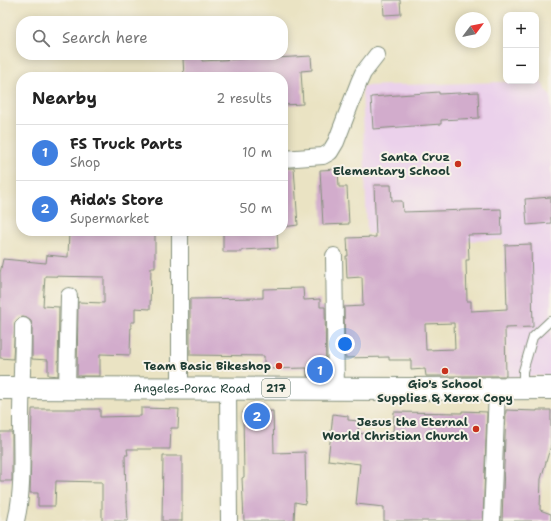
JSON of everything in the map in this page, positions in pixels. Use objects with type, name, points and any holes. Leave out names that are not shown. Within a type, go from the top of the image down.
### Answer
[{"type":"main road","name":"Angeles-Porac Road","points":[[0,388],[551,388]]},
{"type":"street","points":[[288,159],[323,156],[330,152],[336,142],[363,73],[377,55]]},
{"type":"street","points":[[180,236],[180,388]]},
{"type":"street","points":[[334,256],[336,389]]},
{"type":"street","points":[[67,388],[69,296]]},
{"type":"street","points":[[16,521],[21,494],[24,326]]},
{"type":"street","points":[[228,388],[229,521]]},
{"type":"street","points":[[492,521],[498,388]]},
{"type":"lane","points":[[523,388],[523,371],[533,337],[550,320]]},
{"type":"shaded area","name":"Santa Cruz Elementary School","points":[[539,81],[551,97],[551,375],[508,378],[504,240],[459,241],[458,231],[367,234],[362,86],[503,82],[503,84],[539,84]]},
{"type":"building","points":[[383,0],[400,0],[401,14],[384,15]]},
{"type":"building","points":[[311,56],[312,70],[301,71],[303,104],[288,105],[288,72],[184,72],[183,60],[288,60],[288,57]]},
{"type":"building","points":[[439,92],[439,94],[478,92],[479,118],[441,120],[441,124],[373,129],[371,97]]},
{"type":"building","points":[[288,168],[294,168],[298,225],[288,226]]},
{"type":"building","points":[[338,169],[339,187],[347,187],[349,224],[323,225],[320,170]]},
{"type":"building","points":[[374,185],[391,185],[392,201],[402,201],[403,212],[501,209],[502,234],[468,235],[469,260],[466,260],[467,301],[471,301],[471,311],[507,309],[505,245],[531,244],[533,327],[505,328],[506,376],[426,376],[425,369],[411,370],[411,360],[389,360],[389,357],[345,358],[344,307],[363,306],[362,277],[347,278],[347,238],[376,237]],"holes":[[[454,323],[455,349],[426,350],[425,324]]]},
{"type":"building","points":[[551,197],[551,223],[527,225],[525,199]]},
{"type":"building","points":[[69,236],[155,236],[155,268],[151,268],[150,309],[135,308],[135,322],[131,322],[130,355],[100,354],[100,376],[77,376],[78,302],[104,303],[104,277],[45,276],[43,306],[59,307],[58,376],[48,375],[48,360],[32,359],[32,326],[31,321],[27,318],[19,318],[15,322],[13,359],[0,358],[0,273],[3,259],[46,263],[47,255],[68,257]]},
{"type":"building","points":[[223,236],[277,236],[278,248],[242,250],[242,252],[223,252]]},
{"type":"building","points":[[303,288],[304,300],[320,299],[320,307],[325,307],[326,376],[307,376],[307,368],[264,369],[264,356],[190,355],[190,299],[263,298],[263,289]]},
{"type":"building","points":[[141,408],[179,409],[178,428],[171,428],[170,449],[127,449],[128,455],[125,455],[128,521],[102,521],[102,482],[56,481],[55,506],[38,506],[38,493],[30,493],[32,409],[100,409],[100,417],[141,416]]},
{"type":"building","points":[[506,410],[551,410],[551,445],[541,479],[540,510],[551,514],[551,521],[502,521]]},
{"type":"building","points":[[273,411],[274,453],[305,452],[305,504],[295,502],[294,521],[244,521],[242,478],[244,477],[243,412]]},
{"type":"building","points":[[462,411],[487,412],[483,521],[384,521],[384,507],[356,504],[360,464],[328,460],[333,414],[348,416],[348,420],[359,421],[358,433],[391,438],[391,432],[393,432],[394,412],[462,413]]},
{"type":"building","points":[[0,432],[12,432],[12,481],[0,481]]},
{"type":"building","points":[[163,456],[182,456],[182,521],[162,521]]},
{"type":"place","name":"Santa Cruz Elementary School","points":[[458,164]]},
{"type":"place","name":"Team Basic Bikeshop","points":[[279,366]]},
{"type":"place","name":"FS Truck Parts","points":[[320,370]]},
{"type":"place","name":"Gio's School Supplies & Xerox Copy","points":[[445,371]]},
{"type":"place","name":"Aida's Store","points":[[257,416]]},
{"type":"place","name":"Jesus the Eternal World Christian Church","points":[[476,429]]}]
